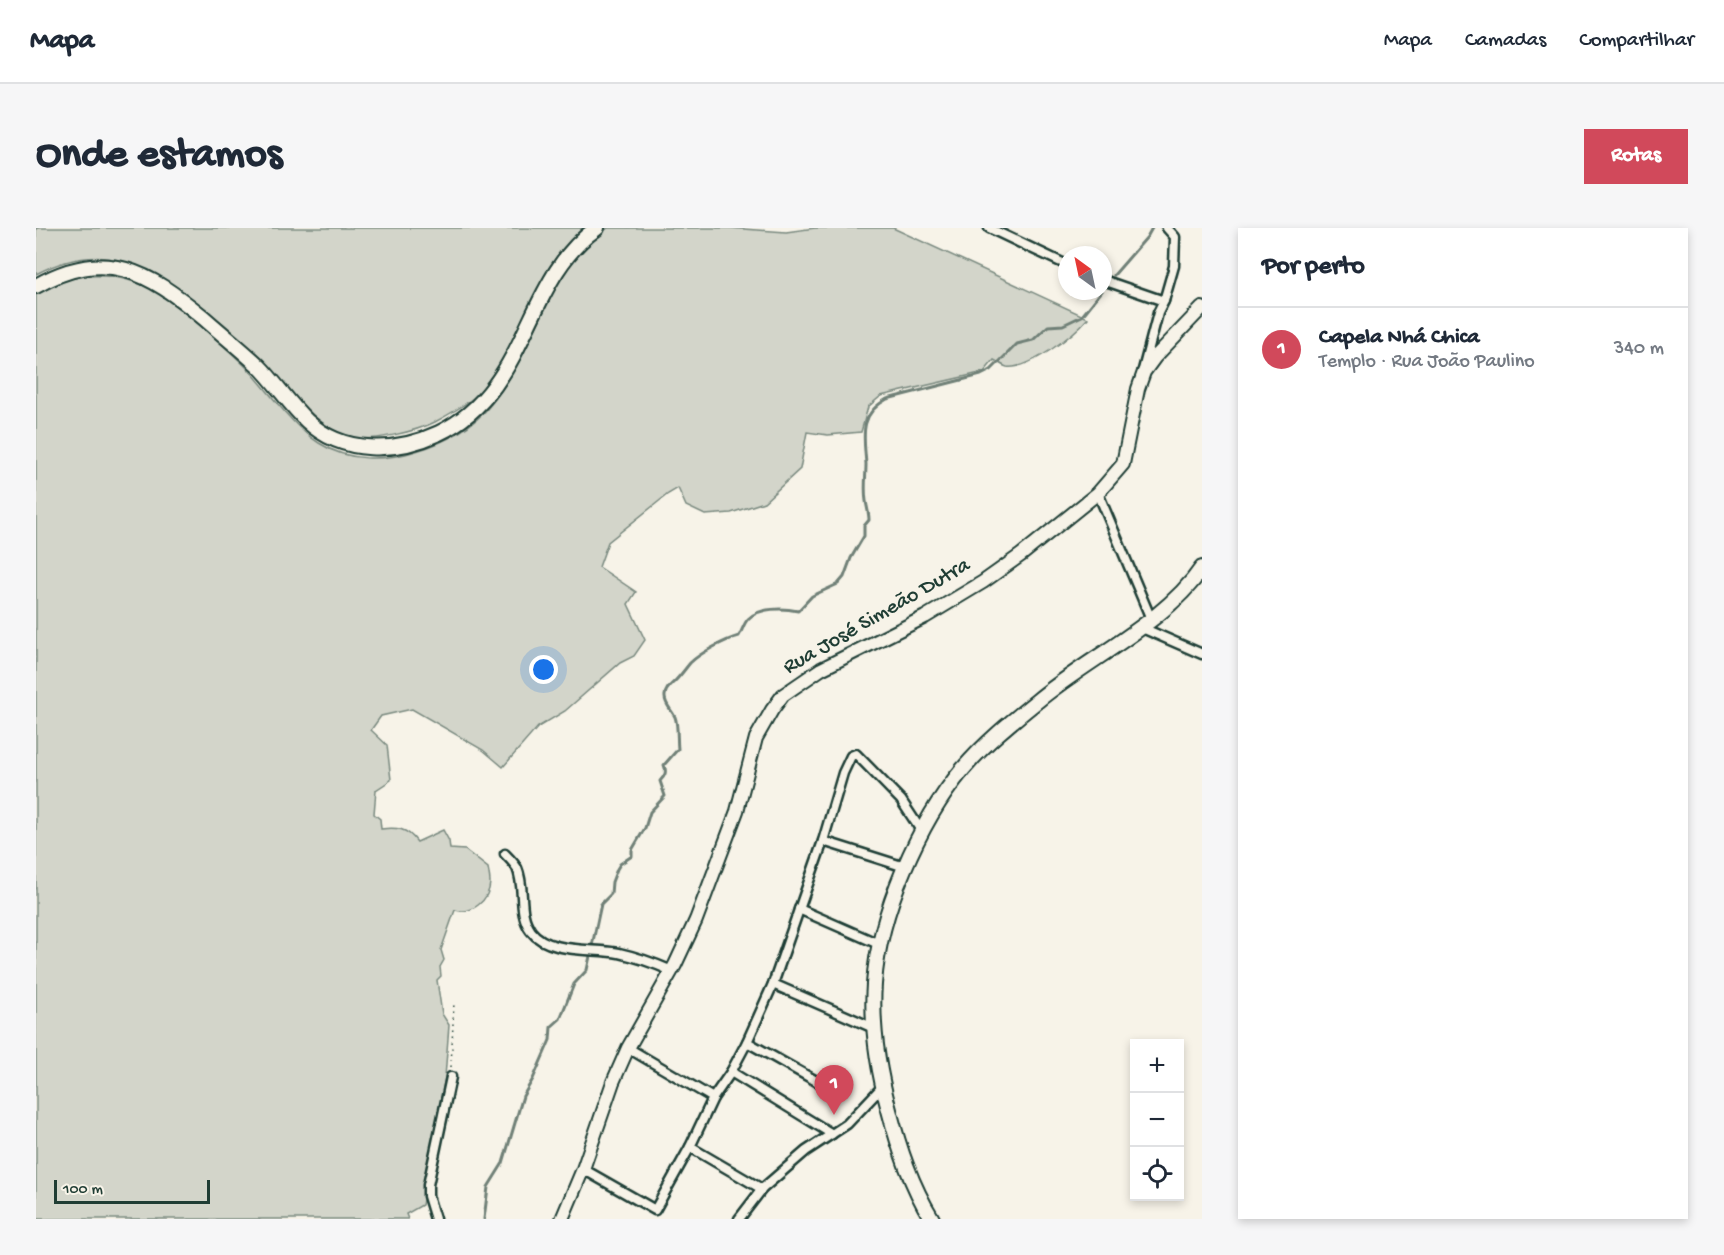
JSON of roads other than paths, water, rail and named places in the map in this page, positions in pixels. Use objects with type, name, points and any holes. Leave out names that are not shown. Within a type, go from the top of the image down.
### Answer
[{"type":"main road","points":[[36,286],[68,271],[89,267],[127,270],[147,277],[179,298],[242,350],[308,422],[324,433],[340,442],[358,447],[395,446],[417,441],[454,424],[472,412],[486,398],[509,363],[559,268],[574,247],[597,228]]},
{"type":"main road","name":"Rua José Simeão Dutra","points":[[562,1219],[628,1048],[672,971],[696,920],[720,859],[740,800],[756,738],[763,723],[783,695],[821,669],[925,616],[982,582],[1021,555],[1098,493],[1123,464],[1141,380],[1155,357],[1202,308]]},
{"type":"main road","points":[[932,1219],[911,1180],[899,1147],[878,1058],[874,984],[888,914],[905,867],[922,832],[946,792],[984,747],[1038,700],[1174,601],[1202,568]]},
{"type":"street","points":[[989,228],[1058,261]]},
{"type":"street","points":[[1141,380],[1158,313],[1164,301],[1174,266],[1175,237],[1167,228]]},
{"type":"street","points":[[1112,283],[1164,301]]},
{"type":"street","points":[[1098,493],[1145,623],[1202,654]]},
{"type":"street","points":[[583,1169],[655,1210],[690,1147],[713,1098],[731,1072],[747,1042],[773,984],[823,841],[843,773],[851,756],[856,754],[901,800],[922,832]]},
{"type":"street","points":[[823,841],[905,867]]},
{"type":"street","points":[[506,854],[516,866],[519,876],[522,912],[526,923],[538,939],[559,946],[632,956],[672,971]]},
{"type":"street","points":[[799,909],[881,945]]},
{"type":"street","points":[[773,984],[876,1029]]},
{"type":"street","points":[[747,1042],[834,1091]]},
{"type":"street","points":[[628,1048],[713,1098]]},
{"type":"street","points":[[731,1072],[832,1134]]},
{"type":"street","points":[[435,1219],[428,1196],[428,1185],[451,1077]]},
{"type":"street","points":[[739,1219],[762,1189],[806,1151],[847,1124],[883,1086]]},
{"type":"street","points":[[690,1147],[762,1189]]},
{"type":"waterway","points":[[1114,275],[1152,228]]},
{"type":"waterway","points":[[592,946],[601,904],[611,894],[612,882],[617,869],[620,864],[632,856],[632,850],[645,828],[650,812],[665,796],[660,781],[665,774],[664,765],[678,749],[676,720],[665,696],[668,687],[694,659],[713,647],[739,636],[753,615],[772,609],[798,611],[812,596],[838,584],[844,577],[851,558],[864,536],[864,526],[869,520],[865,492],[864,435],[871,412],[887,399],[981,375],[991,370],[1017,344],[1033,340],[1048,326],[1063,325],[1082,316],[1095,300]]},
{"type":"waterway","points":[[484,1219],[488,1187],[503,1163],[523,1096],[550,1040],[551,1027],[560,1019],[574,984],[587,970],[590,956]]},
{"type":"place","name":"Capela Nhá Chica","points":[[834,1115]]}]
